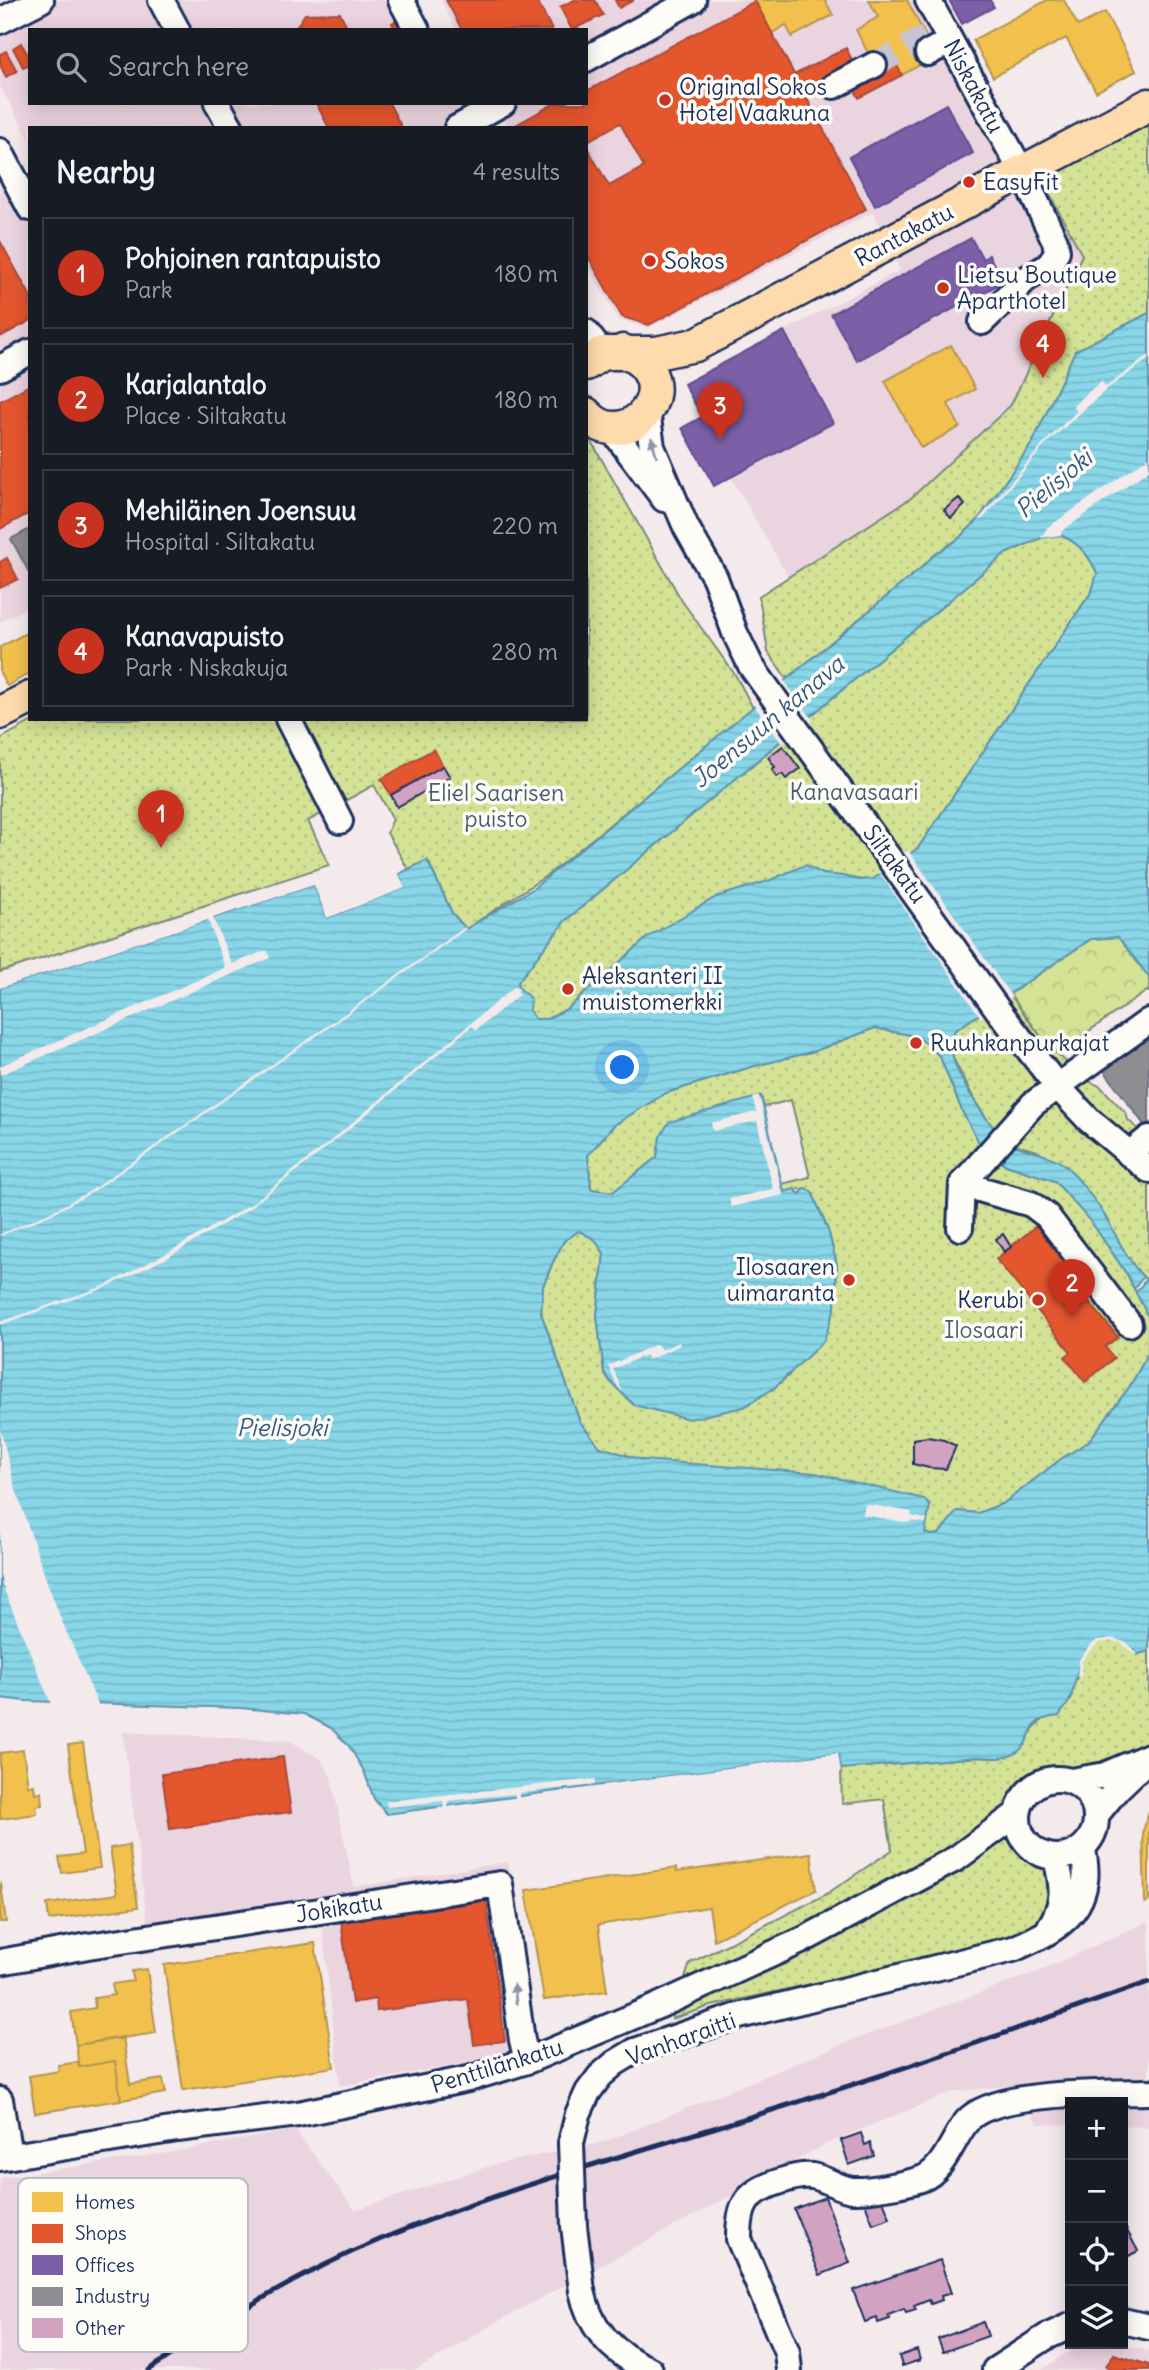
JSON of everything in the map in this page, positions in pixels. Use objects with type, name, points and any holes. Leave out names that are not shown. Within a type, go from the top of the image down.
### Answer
[{"type":"main road","name":"Rantakatu","points":[[599,350],[656,353],[695,345],[1149,105]]},
{"type":"main road","name":"Rantakatu","points":[[649,406],[668,373],[695,345]]},
{"type":"main road","points":[[595,423],[631,424],[649,406],[653,385],[648,370],[637,358],[599,350]]},
{"type":"main road","points":[[0,713],[28,699]]},
{"type":"street","points":[[0,21],[41,0]]},
{"type":"street","points":[[160,0],[176,28]]},
{"type":"street","points":[[401,0],[416,28]]},
{"type":"street","points":[[588,58],[693,0]]},
{"type":"street","name":"Niskakatu","points":[[928,0],[937,40],[1022,172],[1055,241],[1057,251],[1051,265],[1026,279],[982,322]]},
{"type":"street","points":[[834,86],[874,65]]},
{"type":"street","points":[[218,105],[230,126]]},
{"type":"street","points":[[462,120],[498,105]]},
{"type":"street","points":[[0,151],[28,204]]},
{"type":"street","points":[[0,368],[28,353]]},
{"type":"street","name":"Siltakatu","points":[[649,406],[652,447],[686,527],[725,600],[735,633],[751,666],[998,1010],[1056,1086],[1088,1120],[1149,1170]]},
{"type":"street","name":"Siltakatu","points":[[595,423],[686,527]]},
{"type":"street","points":[[289,721],[340,821]]},
{"type":"street","points":[[960,1228],[962,1184],[1033,1104],[1149,1021]]},
{"type":"street","points":[[1129,1154],[1149,1138]]},
{"type":"street","points":[[962,1184],[1031,1203],[1047,1216],[1129,1324]]},
{"type":"street","points":[[1070,1781],[1085,1791],[1093,1802],[1096,1827],[1083,1848],[1070,1855],[1056,1858],[1040,1854],[1027,1844],[1019,1830],[1018,1813],[1024,1797],[1036,1785],[1053,1779],[1070,1781],[1105,1775],[1149,1757]]},
{"type":"street","points":[[1096,1815],[1149,1757]]},
{"type":"street","name":"Penttilänkatu","points":[[5,2157],[177,2129],[310,2112],[468,2079],[527,2061],[658,2006],[803,1940],[957,1858],[1018,1813]]},
{"type":"street","name":"Penttilänkatu","points":[[957,1858],[993,1848],[1027,1844]]},
{"type":"street","name":"Vanharaitti","points":[[650,2370],[621,2355],[603,2338],[590,2317],[582,2291],[574,2226],[571,2143],[578,2114],[588,2092],[608,2070],[635,2051],[735,2017],[1013,1949],[1045,1935],[1069,1916],[1081,1900],[1086,1879],[1083,1848]]},
{"type":"street","points":[[1045,1935],[1058,1915],[1062,1899],[1062,1881],[1056,1858]]},
{"type":"street","name":"Jokikatu","points":[[0,1962],[88,1945],[500,1884],[527,2061]]},
{"type":"street","points":[[789,2370],[787,2352],[739,2239],[739,2220],[743,2207],[755,2191],[789,2178],[812,2176],[852,2190],[926,2178],[969,2119],[1002,2102],[1085,2094],[1149,2092]]},
{"type":"street","points":[[0,2100],[5,2157]]},
{"type":"street","points":[[1128,2322],[1149,2328]]},
{"type":"street","points":[[995,2370],[1046,2337],[1065,2328]]},
{"type":"shaded area","points":[[41,0],[401,0],[416,28],[28,28],[28,105],[456,105],[463,118],[449,126],[28,126],[28,136],[0,86],[0,21]]},
{"type":"shaded area","points":[[441,0],[936,0],[1024,168],[1041,178],[1082,255],[1011,405],[911,498],[788,577],[731,477],[714,486],[682,428],[702,417],[684,384],[900,270],[873,212],[648,328],[619,320],[588,266],[588,126],[508,126],[496,105],[588,105],[588,28],[455,28]]},
{"type":"shaded area","points":[[0,162],[28,215],[28,607],[0,622],[0,543],[8,539],[0,542]]},
{"type":"shaded area","points":[[123,1732],[291,1741],[322,1760],[331,1777],[354,1887],[508,1862],[537,2041],[489,2059],[340,2086],[321,1916],[150,1943]]},
{"type":"shaded area","points":[[1149,1921],[1149,2127],[1128,2126],[1128,2097],[1065,2097],[1065,2125],[1038,2124],[1014,2085],[952,2092],[826,2144],[497,2322],[416,2370],[0,2370],[0,2178],[173,2152],[295,2130],[355,2210],[496,2164],[604,2142],[853,2040],[1037,1972]]},
{"type":"shaded area","points":[[1128,2346],[1149,2351],[1149,2370],[1042,2370],[1071,2350],[1128,2349]]},
{"type":"green space","points":[[1149,120],[1149,313],[1075,351],[1033,442],[978,520],[787,679],[768,652],[759,596],[911,498],[1011,405],[1082,255],[1041,178]]},
{"type":"green space","name":"Eliel Saarisen puisto","points":[[590,439],[682,601],[736,676],[753,708],[549,874],[466,929],[452,913],[428,861],[408,869],[387,833],[393,819],[374,785],[308,821],[329,865],[0,972],[0,739],[32,721],[588,721]]},
{"type":"green space","name":"Kanavasaari","points":[[1061,535],[1087,555],[1098,573],[1092,591],[918,848],[877,882],[823,874],[805,865],[648,937],[567,1009],[547,1019],[535,1019],[529,1010],[531,999],[518,987],[518,982],[565,921],[1005,554],[1041,538]]},
{"type":"green space","points":[[1118,937],[1149,977],[1149,992],[1057,1053],[1048,1046],[1010,994],[1091,939]]},
{"type":"green space","points":[[1010,994],[1048,1046],[1090,1082],[1100,1086],[1126,1113],[1128,1120],[1149,1139],[1149,1282],[1137,1271],[1119,1245],[1105,1216],[1037,1151],[1012,1144],[995,1131],[975,1101],[953,1058],[954,1031]]},
{"type":"green space","name":"Ilosaari","points":[[875,1028],[916,1036],[929,1045],[940,1057],[963,1113],[980,1144],[1006,1165],[1055,1181],[1092,1223],[1128,1276],[1149,1318],[1148,1354],[1130,1386],[1088,1442],[1061,1459],[1004,1503],[978,1513],[957,1511],[939,1534],[932,1535],[924,1533],[929,1506],[924,1499],[642,1460],[600,1447],[580,1422],[541,1313],[543,1286],[553,1262],[564,1241],[579,1230],[594,1239],[604,1253],[597,1316],[604,1372],[634,1405],[744,1407],[774,1388],[789,1375],[835,1307],[837,1265],[828,1230],[812,1192],[805,1188],[784,1192],[782,1184],[810,1177],[791,1100],[764,1107],[761,1096],[660,1137],[657,1157],[613,1192],[591,1189],[588,1155],[614,1125],[666,1093],[815,1051]]},
{"type":"green space","points":[[1097,1640],[1122,1640],[1138,1654],[1149,1651],[1149,1747],[1068,1777],[1051,1775],[1028,1787],[1014,1812],[1023,1847],[1051,1865],[1054,1895],[1036,1927],[1008,1940],[711,2006],[672,2019],[690,1963],[825,1895],[892,1850],[884,1799],[842,1804],[841,1769],[978,1757],[995,1758],[1025,1745],[1037,1724],[1071,1700],[1079,1660]]},
{"type":"water","name":"Pielisjoki","points":[[1149,313],[1149,977],[1118,937],[1091,939],[954,1031],[953,1057],[969,1092],[996,1130],[1013,1144],[1048,1156],[1067,1167],[1098,1206],[1127,1256],[1143,1277],[1134,1289],[1092,1223],[1055,1181],[1006,1165],[980,1144],[963,1113],[940,1057],[929,1045],[915,1036],[875,1028],[815,1051],[666,1093],[614,1125],[588,1155],[591,1189],[613,1192],[657,1157],[660,1137],[669,1122],[761,1096],[784,1192],[794,1189],[800,1194],[805,1188],[812,1192],[828,1230],[837,1265],[835,1307],[824,1341],[774,1388],[744,1407],[689,1419],[634,1405],[604,1372],[597,1316],[604,1253],[594,1239],[579,1231],[564,1241],[553,1262],[543,1286],[541,1313],[580,1422],[600,1447],[642,1460],[815,1473],[924,1499],[930,1506],[925,1533],[932,1535],[939,1534],[957,1511],[978,1513],[1004,1503],[1061,1459],[1088,1442],[1130,1386],[1148,1354],[1149,1345],[1149,1651],[1138,1654],[1133,1648],[1115,1640],[1095,1642],[1083,1657],[1070,1700],[1059,1716],[1039,1721],[1022,1748],[1008,1757],[978,1757],[841,1769],[838,1753],[387,1814],[374,1799],[364,1771],[349,1746],[331,1728],[304,1714],[241,1708],[0,1698],[0,988],[314,885],[327,918],[404,888],[399,874],[427,860],[452,913],[466,929],[534,888],[933,556],[958,539],[978,520],[1033,442],[1075,351]],"holes":[[[1061,535],[1083,550],[1090,560],[1097,573],[1092,591],[918,848],[873,879],[859,880],[823,874],[805,865],[768,881],[716,897],[648,937],[567,1009],[547,1019],[535,1019],[529,1010],[531,999],[518,987],[518,982],[565,921],[1005,554],[1041,538]]]},
{"type":"water","points":[[1146,1279],[1149,1282],[1149,1318],[1136,1293]]},
{"type":"pier","points":[[1149,355],[1149,359],[1107,389],[1047,443],[983,519],[978,520],[1046,441],[1077,411],[1073,406],[1101,381],[1106,387]]},
{"type":"pier","points":[[1149,457],[1149,470],[1062,531],[1061,535],[1041,538],[1047,528]]},
{"type":"pier","points":[[783,679],[813,720],[782,744],[753,704]]},
{"type":"pier","points":[[908,850],[1012,997],[981,1018],[878,871]]},
{"type":"pier","points":[[399,874],[405,888],[327,918],[314,885],[213,918],[232,964],[267,950],[270,958],[0,1075],[0,1066],[225,968],[208,920],[0,986],[316,882],[329,914],[400,886],[396,875]]},
{"type":"pier","points":[[465,927],[466,929],[334,1024],[91,1193],[48,1216],[0,1236],[90,1191]]},
{"type":"pier","points":[[514,987],[520,989],[517,991],[520,994],[476,1030],[472,1026],[330,1145],[247,1210],[167,1258],[105,1288],[0,1325],[0,1322],[104,1286],[251,1204]]},
{"type":"pier","points":[[759,1096],[783,1195],[731,1207],[729,1199],[773,1189],[757,1121],[713,1131],[711,1123],[756,1112],[753,1098]]},
{"type":"pier","points":[[679,1342],[680,1345],[648,1360],[646,1355],[613,1369],[623,1393],[618,1387],[608,1366],[657,1344],[661,1350]]},
{"type":"pier","points":[[0,1428],[15,1487],[45,1576],[99,1707],[52,1706],[5,1592],[0,1575]]},
{"type":"pier","points":[[865,1504],[912,1512],[911,1516],[927,1519],[926,1523],[909,1523],[863,1515]]},
{"type":"pier","points":[[1112,1638],[1128,1643],[1138,1654],[1135,1655],[1121,1643],[1098,1643],[1086,1655],[1082,1662],[1081,1676],[1077,1677],[1079,1660],[1089,1646],[1097,1640]]},
{"type":"pier","points":[[838,1753],[841,1773],[838,1771],[835,1757],[604,1788],[603,1785]]},
{"type":"pier","points":[[595,1779],[595,1785],[519,1793],[519,1800],[516,1800],[514,1794],[448,1801],[448,1809],[444,1810],[443,1801],[387,1807],[386,1801]]},
{"type":"building: Homes","points":[[825,0],[833,15],[792,37],[786,25],[772,33],[755,1]]},
{"type":"building: Homes","points":[[869,0],[907,0],[930,44],[931,59],[902,75],[895,62],[878,72],[856,30],[878,17]]},
{"type":"building: Homes","points":[[1047,0],[1064,0],[1078,26],[1105,12],[1136,71],[1096,92],[1066,38],[993,77],[973,40]]},
{"type":"building: Homes","points":[[951,345],[975,389],[948,404],[960,427],[921,448],[885,381]]},
{"type":"building: Homes","points":[[28,632],[28,674],[7,686],[0,673],[0,647]]},
{"type":"building: Homes","points":[[83,1743],[100,1868],[62,1873],[59,1857],[83,1854],[68,1745]]},
{"type":"building: Homes","points":[[23,1750],[28,1786],[34,1785],[35,1793],[41,1792],[42,1805],[36,1806],[37,1814],[0,1819],[0,1753]]},
{"type":"building: Homes","points":[[1149,1811],[1149,1901],[1145,1903],[1143,1831]]},
{"type":"building: Homes","points":[[129,1845],[138,1907],[49,1920],[47,1904],[117,1894],[110,1848]]},
{"type":"building: Homes","points":[[811,1853],[816,1890],[714,1940],[709,1907],[598,1925],[607,1991],[544,2000],[526,1890],[676,1868],[677,1872]]},
{"type":"building: Homes","points":[[1,1884],[6,1922],[0,1922]]},
{"type":"building: Homes","points":[[315,1943],[334,2067],[183,2090],[164,1965]]},
{"type":"building: Homes","points":[[147,1969],[156,2033],[76,2045],[71,2012],[95,2008],[94,1998],[114,1995],[112,1984],[133,1981],[132,1971]]},
{"type":"building: Homes","points":[[123,2037],[130,2084],[163,2079],[166,2093],[121,2100],[115,2061],[79,2067],[76,2045]]},
{"type":"building: Homes","points":[[115,2061],[121,2100],[35,2113],[29,2076],[59,2071],[58,2065],[79,2062],[79,2067]]},
{"type":"building: Shops","points":[[446,0],[537,0],[551,28],[461,28]]},
{"type":"building: Shops","points":[[574,0],[595,0],[603,15],[571,28],[560,7]]},
{"type":"building: Shops","points":[[615,0],[634,0],[619,8]]},
{"type":"building: Shops","points":[[755,1],[866,209],[649,325],[622,317],[588,257],[588,149],[609,186],[644,167],[620,123],[588,141],[588,126],[516,125],[551,105],[588,105],[589,90]]},
{"type":"building: Shops","points":[[340,13],[348,28],[295,28],[305,14]]},
{"type":"building: Shops","points":[[402,17],[406,24],[394,28],[392,23]]},
{"type":"building: Shops","points":[[21,43],[28,55],[28,65],[23,67],[13,48]]},
{"type":"building: Shops","points":[[846,48],[853,62],[802,90],[794,75]]},
{"type":"building: Shops","points":[[6,51],[17,71],[6,77],[0,65],[0,54]]},
{"type":"building: Shops","points":[[895,62],[902,75],[859,98],[852,85]]},
{"type":"building: Shops","points":[[317,105],[390,105],[401,126],[328,126]]},
{"type":"building: Shops","points":[[0,241],[28,291],[28,322],[0,337]]},
{"type":"building: Shops","points":[[28,386],[28,514],[0,529],[0,401]]},
{"type":"building: Shops","points":[[7,558],[18,579],[0,588],[0,562]]},
{"type":"building: Shops","points":[[434,749],[443,766],[391,795],[381,779]]},
{"type":"building: Shops","points":[[1042,1221],[1097,1289],[1086,1298],[1118,1337],[1105,1347],[1114,1358],[1085,1382],[1065,1357],[1071,1352],[996,1259]]},
{"type":"building: Shops","points":[[283,1757],[291,1812],[170,1829],[162,1774]]},
{"type":"building: Shops","points":[[486,1901],[505,2041],[474,2045],[468,1999],[377,2011],[376,1999],[352,2003],[341,1921]]},
{"type":"building: Shops","points":[[1114,2354],[1149,2365],[1149,2370],[1113,2370],[1106,2366]]},
{"type":"building: Offices","points":[[949,0],[990,0],[994,7],[962,24]]},
{"type":"building: Offices","points":[[946,104],[973,153],[875,206],[849,157]]},
{"type":"building: Offices","points":[[971,238],[983,259],[989,255],[1003,282],[857,361],[831,314]]},
{"type":"building: Offices","points":[[784,331],[833,423],[714,486],[682,428],[702,417],[684,384]]},
{"type":"building: Industry","points":[[28,530],[28,570],[11,539]]},
{"type":"building: Industry","points":[[1149,1036],[1149,1123],[1145,1126],[1103,1069]]},
{"type":"building: Other","points":[[959,498],[965,505],[951,518],[944,510]]},
{"type":"building: Other","points":[[783,746],[800,769],[786,779],[782,774],[777,777],[772,769],[775,767],[768,757]]},
{"type":"building: Other","points":[[443,766],[450,777],[397,807],[391,795]]},
{"type":"building: Other","points":[[1003,1234],[1011,1247],[1004,1252],[996,1239]]},
{"type":"building: Other","points":[[928,1437],[956,1446],[946,1469],[913,1464],[913,1439]]},
{"type":"building: Other","points":[[861,2133],[865,2145],[870,2143],[874,2156],[849,2165],[841,2140]]},
{"type":"building: Other","points":[[878,2188],[890,2218],[873,2224],[862,2195]]},
{"type":"building: Other","points":[[825,2197],[850,2263],[820,2275],[794,2209]]},
{"type":"building: Other","points":[[1128,2232],[1138,2251],[1128,2256]]},
{"type":"building: Other","points":[[940,2260],[951,2293],[941,2296],[942,2300],[931,2304],[929,2300],[914,2306],[916,2310],[906,2313],[904,2309],[888,2315],[890,2319],[878,2323],[877,2318],[865,2322],[853,2290]]},
{"type":"building: Other","points":[[983,2322],[988,2336],[943,2352],[938,2339]]},
{"type":"building: Other","points":[[917,2350],[920,2360],[902,2366],[899,2356]]},
{"type":"tunnel","points":[[874,65],[926,37]]},
{"type":"railway","points":[[248,2307],[349,2253],[429,2220],[580,2168],[877,2077],[1149,1982]]},
{"type":"railway","points":[[149,2370],[176,2352]]},
{"type":"place","name":"Original Sokos Hotel Vaakuna","points":[[665,100]]},
{"type":"place","name":"EasyFit","points":[[969,182]]},
{"type":"place","name":"Sokos","points":[[650,261]]},
{"type":"place","name":"Lietsu Boutique Aparthotel","points":[[943,288]]},
{"type":"place","name":"Kanavapuisto","points":[[1043,378]]},
{"type":"place","name":"Mehiläinen Joensuu","points":[[720,440]]},
{"type":"place","name":"Pohjoinen rantapuisto","points":[[161,848]]},
{"type":"place","name":"Aleksanteri II muistomerkki","points":[[568,989]]},
{"type":"place","name":"Ruuhkanpurkajat","points":[[916,1043]]},
{"type":"place","name":"Ilosaaren uimaranta","points":[[849,1280]]},
{"type":"place","name":"Kerubi","points":[[1038,1300]]},
{"type":"place","name":"Karjalantalo","points":[[1072,1317]]},
{"type":"water label","name":"Joensuun kanava","points":[[768,722]]}]
